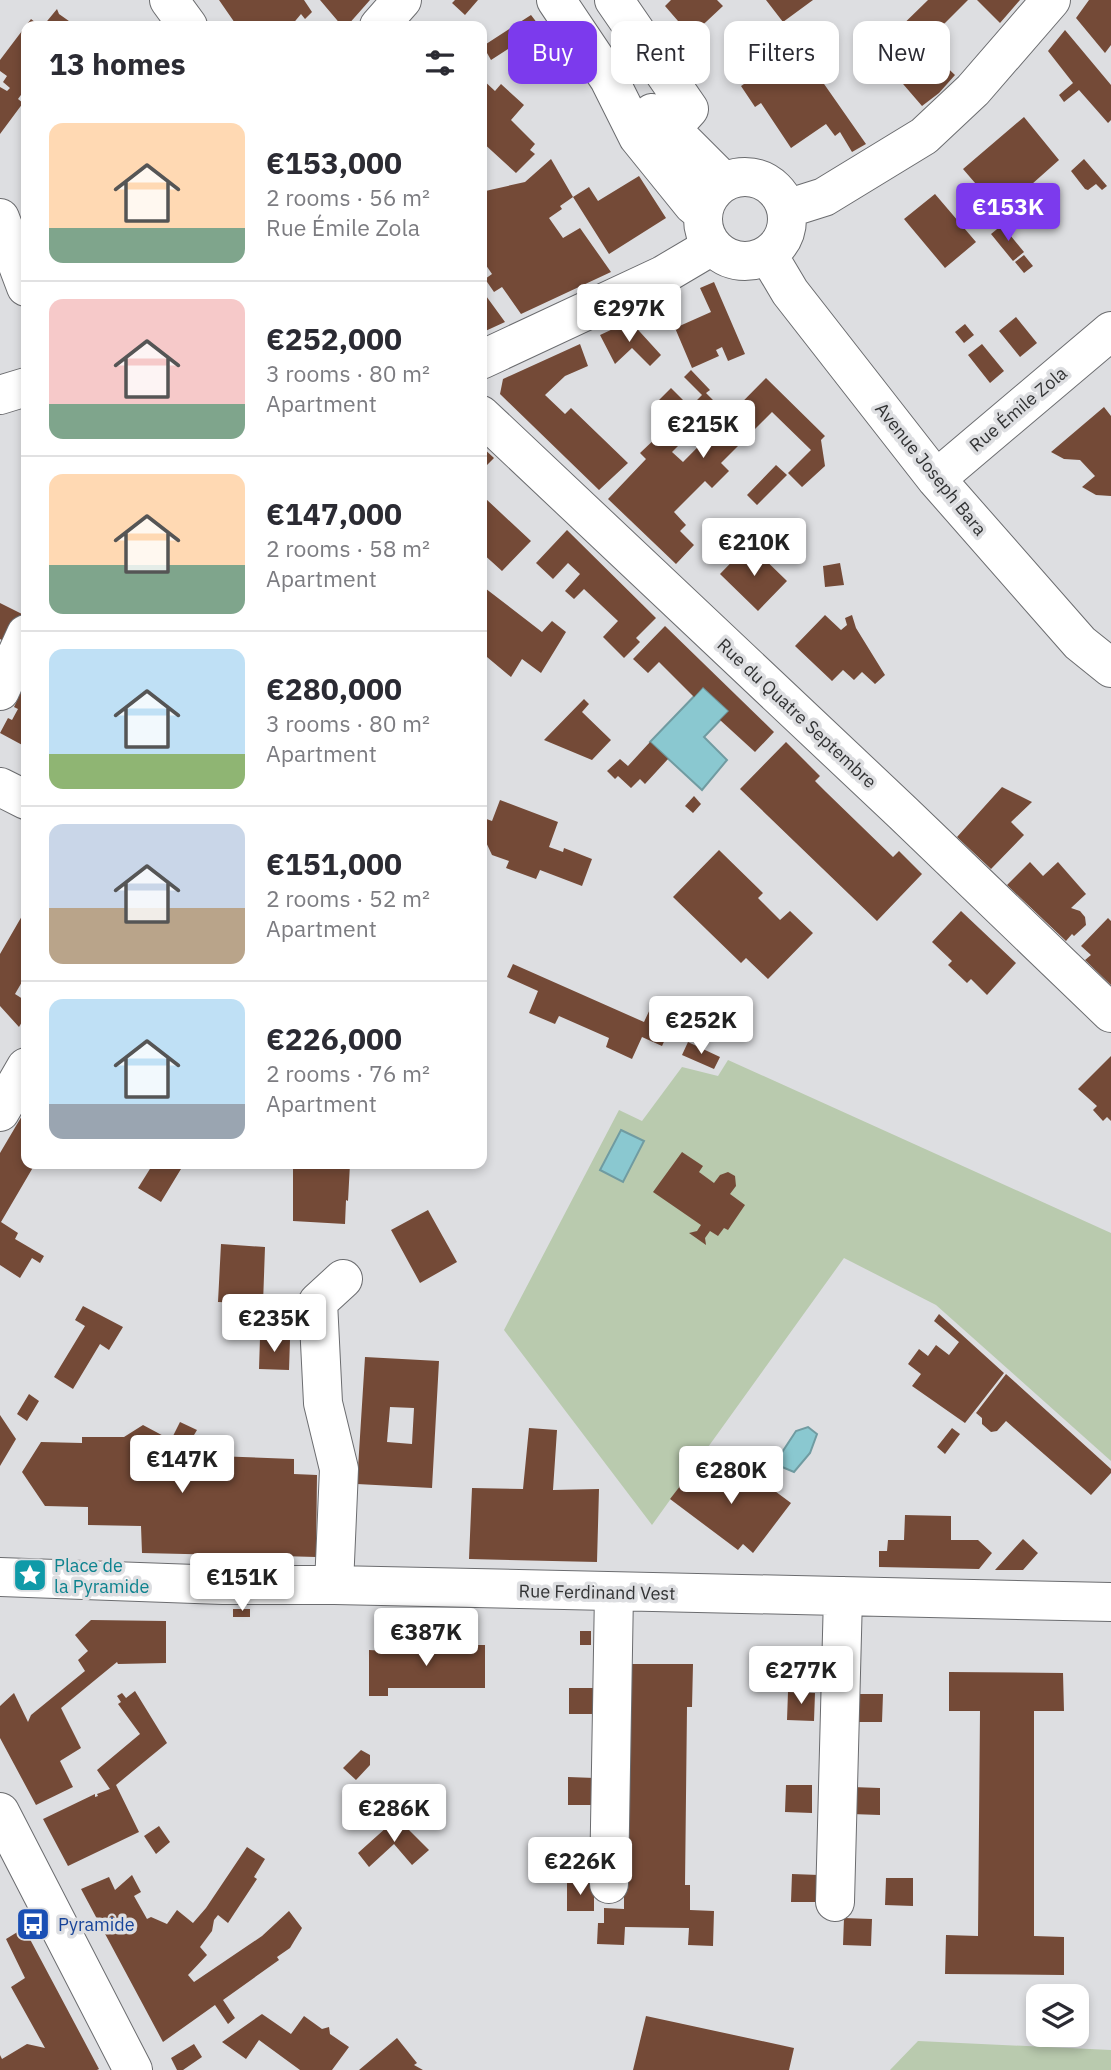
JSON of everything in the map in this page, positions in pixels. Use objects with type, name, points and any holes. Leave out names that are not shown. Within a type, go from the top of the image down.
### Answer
[{"type":"street","points":[[169,0],[184,21]]},
{"type":"street","points":[[383,21],[402,0]]},
{"type":"street","points":[[487,357],[663,275],[707,229],[707,200],[724,182],[736,177],[762,180],[782,197],[788,222],[785,235],[768,255],[744,262],[721,254],[707,229],[693,205],[638,137],[610,79],[556,0]]},
{"type":"street","points":[[614,0],[680,119],[724,182]]},
{"type":"street","points":[[786,209],[824,197],[924,136],[973,90],[1051,0]]},
{"type":"street","points":[[610,79],[680,119]]},
{"type":"street","points":[[0,218],[21,273]]},
{"type":"street","name":"Avenue Joseph Bara","points":[[768,255],[790,292],[936,479],[1080,643],[1111,668]]},
{"type":"street","name":"Rue Émile Zola","points":[[936,479],[1107,341]]},
{"type":"street","points":[[0,395],[21,389]]},
{"type":"street","name":"Rue du Quatre Septembre","points":[[487,421],[1111,1013]]},
{"type":"street","points":[[0,691],[21,645]]},
{"type":"street","points":[[0,787],[21,798]]},
{"type":"street","points":[[0,1112],[21,1076]]},
{"type":"street","points":[[334,1585],[339,1469],[323,1403],[318,1302],[343,1279]]},
{"type":"street","name":"Rue Ferdinand Vest","points":[[0,1577],[223,1585],[334,1585],[1111,1602]]},
{"type":"street","points":[[609,1884],[614,1592]]},
{"type":"street","points":[[835,1902],[843,1597]]},
{"type":"street","points":[[0,1812],[133,2070]]},
{"type":"green space","points":[[728,1060],[1111,1233],[1111,1461],[936,1305],[844,1258],[652,1525],[504,1330],[619,1110],[642,1121],[682,1067],[718,1076]]},
{"type":"green space","points":[[918,2041],[1111,2050],[1111,2070],[890,2070]]},
{"type":"water","points":[[703,687],[729,711],[704,737],[727,760],[702,790],[650,742]]},
{"type":"water","points":[[621,1130],[644,1141],[623,1182],[600,1170]]},
{"type":"water","points":[[808,1427],[817,1434],[810,1453],[794,1472],[782,1467],[779,1457],[796,1431]]},
{"type":"building","points":[[219,0],[304,0],[312,12],[305,19],[301,14],[295,21],[234,21]]},
{"type":"building","points":[[320,0],[370,0],[351,21],[338,21]]},
{"type":"building","points":[[455,0],[478,0],[465,15],[452,3]]},
{"type":"building","points":[[671,0],[717,0],[723,6],[707,21],[678,21],[665,6]]},
{"type":"building","points":[[766,0],[813,0],[784,21]]},
{"type":"building","points":[[928,0],[968,0],[947,21],[906,21]]},
{"type":"building","points":[[977,0],[1020,0],[1000,23]]},
{"type":"building","points":[[1089,0],[1111,0],[1111,45],[1105,53],[1076,18]]},
{"type":"building","points":[[57,9],[59,14],[69,21],[47,21]]},
{"type":"building","points":[[531,15],[536,21],[522,21]]},
{"type":"building","points":[[508,30],[508,49],[491,60],[487,53],[487,43]]},
{"type":"building","points":[[1065,30],[1111,85],[1111,120],[1108,123],[1079,90],[1064,102],[1059,95],[1073,83],[1048,51]]},
{"type":"building","points":[[21,32],[21,95],[18,99],[21,106],[0,134],[0,87],[7,91],[10,88],[3,82],[7,76],[0,71],[0,60]]},
{"type":"building","points":[[487,84],[495,91],[501,84],[524,105],[511,120],[535,144],[530,150],[535,154],[516,173],[487,146]]},
{"type":"building","points":[[824,84],[866,144],[852,152],[840,132],[835,136],[826,124],[791,148],[761,103],[755,107],[741,86]]},
{"type":"building","points":[[903,84],[947,84],[939,93],[922,106]]},
{"type":"building","points":[[1024,117],[1059,160],[1014,200],[1012,197],[1003,206],[994,205],[963,169]]},
{"type":"building","points":[[551,159],[573,197],[549,218],[563,238],[580,228],[611,272],[521,314],[502,287],[494,292],[487,282],[487,278],[492,274],[487,267],[487,191],[525,182]]},
{"type":"building","points":[[1084,159],[1107,186],[1102,190],[1096,184],[1088,190],[1085,189],[1071,171]]},
{"type":"building","points":[[639,176],[666,218],[609,254],[573,197],[589,187],[598,201]]},
{"type":"building","points":[[935,194],[976,242],[945,268],[904,219]]},
{"type":"building","points":[[1002,225],[1024,252],[1013,261],[991,234]]},
{"type":"building","points":[[1024,255],[1033,266],[1024,273],[1015,262]]},
{"type":"building","points":[[714,282],[745,354],[728,361],[722,347],[716,350],[719,356],[692,368],[675,328],[711,312],[700,288]]},
{"type":"building","points":[[487,297],[505,322],[487,330]]},
{"type":"building","points":[[1016,317],[1037,343],[1020,357],[999,331]]},
{"type":"building","points":[[630,321],[661,355],[650,366],[632,348],[615,364],[600,335]]},
{"type":"building","points":[[965,324],[974,335],[964,343],[955,332]]},
{"type":"building","points":[[580,344],[588,366],[565,376],[545,395],[565,414],[571,408],[628,463],[599,490],[500,394],[503,379]]},
{"type":"building","points":[[982,344],[1004,371],[990,383],[968,355]]},
{"type":"building","points":[[691,370],[710,390],[706,393],[716,403],[708,411],[711,413],[672,452],[683,462],[766,378],[825,436],[821,440],[825,466],[802,487],[788,473],[811,450],[772,412],[721,463],[729,471],[712,488],[705,481],[674,512],[686,525],[680,531],[694,545],[676,564],[608,499],[646,459],[640,453],[677,418],[659,400],[671,388],[690,407],[702,395],[684,377]]},
{"type":"building","points":[[1104,407],[1111,416],[1111,496],[1096,495],[1082,487],[1095,476],[1080,460],[1064,459],[1051,452]]},
{"type":"building","points":[[487,452],[494,458],[487,465]]},
{"type":"building","points":[[776,465],[787,475],[757,505],[747,495]]},
{"type":"building","points":[[487,500],[531,541],[502,571],[487,557]]},
{"type":"building","points":[[567,530],[656,618],[636,638],[640,642],[624,658],[603,637],[618,621],[584,589],[574,599],[565,591],[580,574],[568,563],[553,579],[536,563]]},
{"type":"building","points":[[749,544],[787,581],[758,611],[720,574]]},
{"type":"building","points":[[840,563],[844,585],[825,587],[823,566]]},
{"type":"building","points":[[487,590],[542,632],[552,621],[566,632],[541,673],[522,659],[511,677],[487,657]]},
{"type":"building","points":[[0,603],[21,614],[21,627],[12,646],[0,639]]},
{"type":"building","points":[[825,615],[841,630],[847,625],[845,618],[852,615],[856,628],[885,675],[875,684],[862,672],[854,680],[843,670],[832,681],[795,646]]},
{"type":"building","points":[[665,626],[774,732],[755,752],[720,720],[729,711],[703,687],[694,697],[659,662],[648,673],[633,659]]},
{"type":"building","points":[[21,692],[21,744],[0,733],[8,718],[12,720],[18,709],[14,707]]},
{"type":"building","points":[[584,699],[589,704],[582,712],[611,740],[592,760],[544,740]]},
{"type":"building","points":[[650,742],[668,759],[645,784],[640,779],[631,788],[618,776],[615,779],[607,771],[620,759],[628,766]]},
{"type":"building","points":[[786,742],[820,776],[815,781],[826,792],[893,857],[899,851],[922,874],[877,921],[740,789]]},
{"type":"building","points":[[1002,787],[1032,802],[1011,822],[1024,835],[991,869],[957,837]]},
{"type":"building","points":[[694,796],[701,804],[693,813],[685,806]]},
{"type":"building","points":[[500,800],[558,822],[549,847],[563,852],[564,848],[592,859],[582,886],[540,870],[536,879],[506,868],[509,861],[492,855],[487,844],[487,819],[492,821]]},
{"type":"building","points":[[719,850],[763,893],[758,898],[780,920],[790,911],[813,933],[768,979],[746,958],[741,963],[673,897]]},
{"type":"building","points":[[1030,862],[1043,876],[1058,862],[1086,894],[1071,908],[1080,911],[1085,917],[1086,925],[1066,941],[1007,885]]},
{"type":"building","points":[[961,911],[1016,963],[987,995],[971,979],[967,983],[948,965],[952,961],[932,942]]},
{"type":"building","points":[[21,918],[21,984],[15,994],[21,998],[19,1027],[0,1006],[0,954]]},
{"type":"building","points":[[1108,918],[1111,921],[1111,985],[1085,960],[1091,955],[1081,946]]},
{"type":"building","points":[[513,964],[644,1022],[651,1007],[675,1018],[662,1046],[642,1037],[632,1059],[606,1047],[609,1038],[559,1016],[555,1024],[529,1013],[538,991],[507,977]]},
{"type":"building","points":[[688,1042],[720,1057],[714,1069],[682,1055]]},
{"type":"building","points":[[1111,1056],[1111,1121],[1107,1117],[1103,1121],[1093,1110],[1097,1106],[1078,1089]]},
{"type":"building","points":[[21,1117],[21,1169],[32,1169],[1,1222],[18,1233],[15,1239],[44,1256],[40,1263],[32,1258],[20,1278],[0,1265],[0,1153]]},
{"type":"building","points":[[682,1152],[703,1166],[699,1172],[714,1183],[720,1175],[728,1172],[735,1176],[736,1186],[730,1194],[745,1205],[728,1230],[724,1228],[718,1236],[710,1231],[705,1238],[706,1245],[689,1233],[697,1231],[701,1225],[653,1192]]},
{"type":"building","points":[[150,1169],[181,1169],[161,1202],[138,1188]]},
{"type":"building","points":[[293,1169],[350,1169],[345,1224],[293,1221]]},
{"type":"building","points":[[428,1210],[457,1262],[420,1283],[391,1230]]},
{"type":"building","points":[[221,1244],[265,1247],[263,1304],[218,1302]]},
{"type":"building","points":[[83,1306],[123,1327],[109,1350],[100,1344],[73,1389],[54,1377],[85,1326],[75,1320]]},
{"type":"building","points":[[939,1314],[1004,1373],[965,1423],[912,1386],[921,1374],[908,1364],[919,1349],[928,1356],[936,1345],[949,1355],[959,1342],[934,1321]]},
{"type":"building","points":[[260,1338],[290,1340],[289,1370],[259,1369]]},
{"type":"building","points":[[365,1357],[439,1361],[432,1488],[357,1484]],"holes":[[[390,1407],[414,1408],[412,1444],[387,1442]]]},
{"type":"building","points":[[1006,1374],[1111,1469],[1111,1473],[1091,1495],[1006,1421],[997,1431],[991,1432],[982,1424],[982,1418],[976,1413]]},
{"type":"building","points":[[29,1394],[39,1401],[27,1421],[17,1414]]},
{"type":"building","points":[[0,1415],[16,1439],[0,1466]]},
{"type":"building","points":[[180,1422],[197,1430],[188,1445],[168,1445],[162,1458],[171,1475],[175,1475],[177,1458],[215,1461],[215,1456],[294,1459],[294,1474],[317,1475],[316,1557],[245,1555],[245,1561],[228,1561],[228,1555],[142,1553],[141,1526],[88,1525],[88,1507],[45,1506],[22,1472],[41,1442],[82,1443],[82,1437],[124,1437],[143,1425],[171,1440]]},
{"type":"building","points":[[529,1428],[557,1430],[553,1490],[599,1489],[597,1562],[469,1559],[472,1488],[523,1489]]},
{"type":"building","points":[[952,1428],[960,1434],[945,1454],[937,1447]]},
{"type":"building","points":[[701,1459],[740,1491],[752,1474],[791,1503],[753,1553],[743,1544],[738,1550],[670,1499]]},
{"type":"building","points":[[905,1515],[951,1516],[951,1540],[978,1540],[992,1553],[979,1569],[879,1567],[879,1551],[887,1551],[888,1540],[904,1540]]},
{"type":"building","points":[[1023,1539],[1038,1553],[1023,1570],[995,1570]]},
{"type":"building","points":[[233,1609],[250,1609],[250,1617],[233,1617]]},
{"type":"building","points":[[91,1620],[166,1621],[166,1663],[117,1662],[61,1708],[81,1748],[60,1761],[73,1787],[36,1805],[0,1738],[0,1706],[14,1693],[28,1722],[31,1715],[85,1671],[78,1660],[88,1651],[75,1635]]},
{"type":"building","points":[[580,1631],[591,1631],[591,1645],[580,1645]]},
{"type":"building","points":[[387,1645],[485,1645],[485,1688],[388,1688],[388,1696],[369,1696],[369,1650],[387,1651]]},
{"type":"building","points":[[627,1664],[693,1664],[692,1707],[687,1707],[685,1885],[690,1885],[690,1910],[714,1911],[713,1946],[688,1945],[689,1928],[625,1927],[624,1945],[597,1944],[598,1923],[604,1923],[604,1908],[624,1909],[624,1884],[628,1884],[631,1706]]},
{"type":"building","points":[[949,1672],[1063,1673],[1064,1711],[1034,1711],[1034,1936],[1064,1937],[1064,1975],[945,1974],[946,1935],[978,1936],[980,1711],[949,1711]]},
{"type":"building","points":[[569,1688],[596,1688],[596,1714],[569,1714]]},
{"type":"building","points":[[135,1691],[167,1743],[116,1785],[139,1832],[68,1866],[43,1819],[110,1789],[97,1770],[140,1734],[118,1704],[121,1702],[117,1696],[122,1693],[126,1698]]},
{"type":"building","points":[[788,1692],[815,1693],[814,1721],[787,1720]]},
{"type":"building","points":[[855,1694],[883,1694],[882,1722],[854,1722]]},
{"type":"building","points":[[361,1750],[370,1755],[370,1765],[356,1780],[343,1768]]},
{"type":"building","points":[[568,1777],[595,1778],[595,1805],[568,1805]]},
{"type":"building","points":[[786,1785],[812,1785],[812,1813],[785,1812]]},
{"type":"building","points":[[852,1787],[880,1788],[880,1815],[851,1814]]},
{"type":"building","points":[[397,1818],[429,1850],[412,1865],[394,1844],[369,1867],[358,1853]]},
{"type":"building","points":[[159,1826],[170,1842],[156,1854],[144,1836]]},
{"type":"building","points":[[247,1847],[265,1859],[254,1877],[257,1879],[228,1923],[218,1915],[214,1920],[212,1931],[200,1947],[207,1955],[188,1975],[194,1982],[262,1936],[289,1911],[302,1928],[290,1948],[277,1957],[279,1960],[223,2000],[235,2018],[228,2024],[215,2005],[163,2042],[81,1889],[109,1877],[115,1890],[132,1875],[141,1892],[134,1896],[147,1919],[151,1917],[167,1924],[177,1910],[193,1923]]},
{"type":"building","points":[[792,1874],[819,1875],[818,1902],[791,1902]]},
{"type":"building","points":[[886,1878],[913,1878],[913,1906],[885,1905]]},
{"type":"building","points":[[567,1883],[594,1883],[594,1911],[567,1911]]},
{"type":"building","points":[[844,1918],[872,1919],[871,1946],[843,1945]]},
{"type":"building","points":[[24,1928],[99,2069],[0,2070],[0,2055],[2,2059],[27,2044],[45,2048],[11,1987],[25,1978],[6,1939]]},
{"type":"building","points":[[262,2014],[291,2034],[304,2016],[322,2029],[329,2027],[330,2034],[349,2047],[332,2070],[300,2070],[259,2040],[246,2059],[222,2042]]},
{"type":"building","points":[[646,2016],[794,2048],[789,2070],[633,2070]]},
{"type":"building","points":[[397,2038],[417,2063],[414,2065],[423,2070],[359,2070]]},
{"type":"building","points":[[194,2044],[202,2057],[183,2070],[177,2070],[171,2058]]},
{"type":"place","name":"Place de la Pyramide","points":[[30,1575]]},
{"type":"place","name":"Pyramide","points":[[33,1924]]}]
